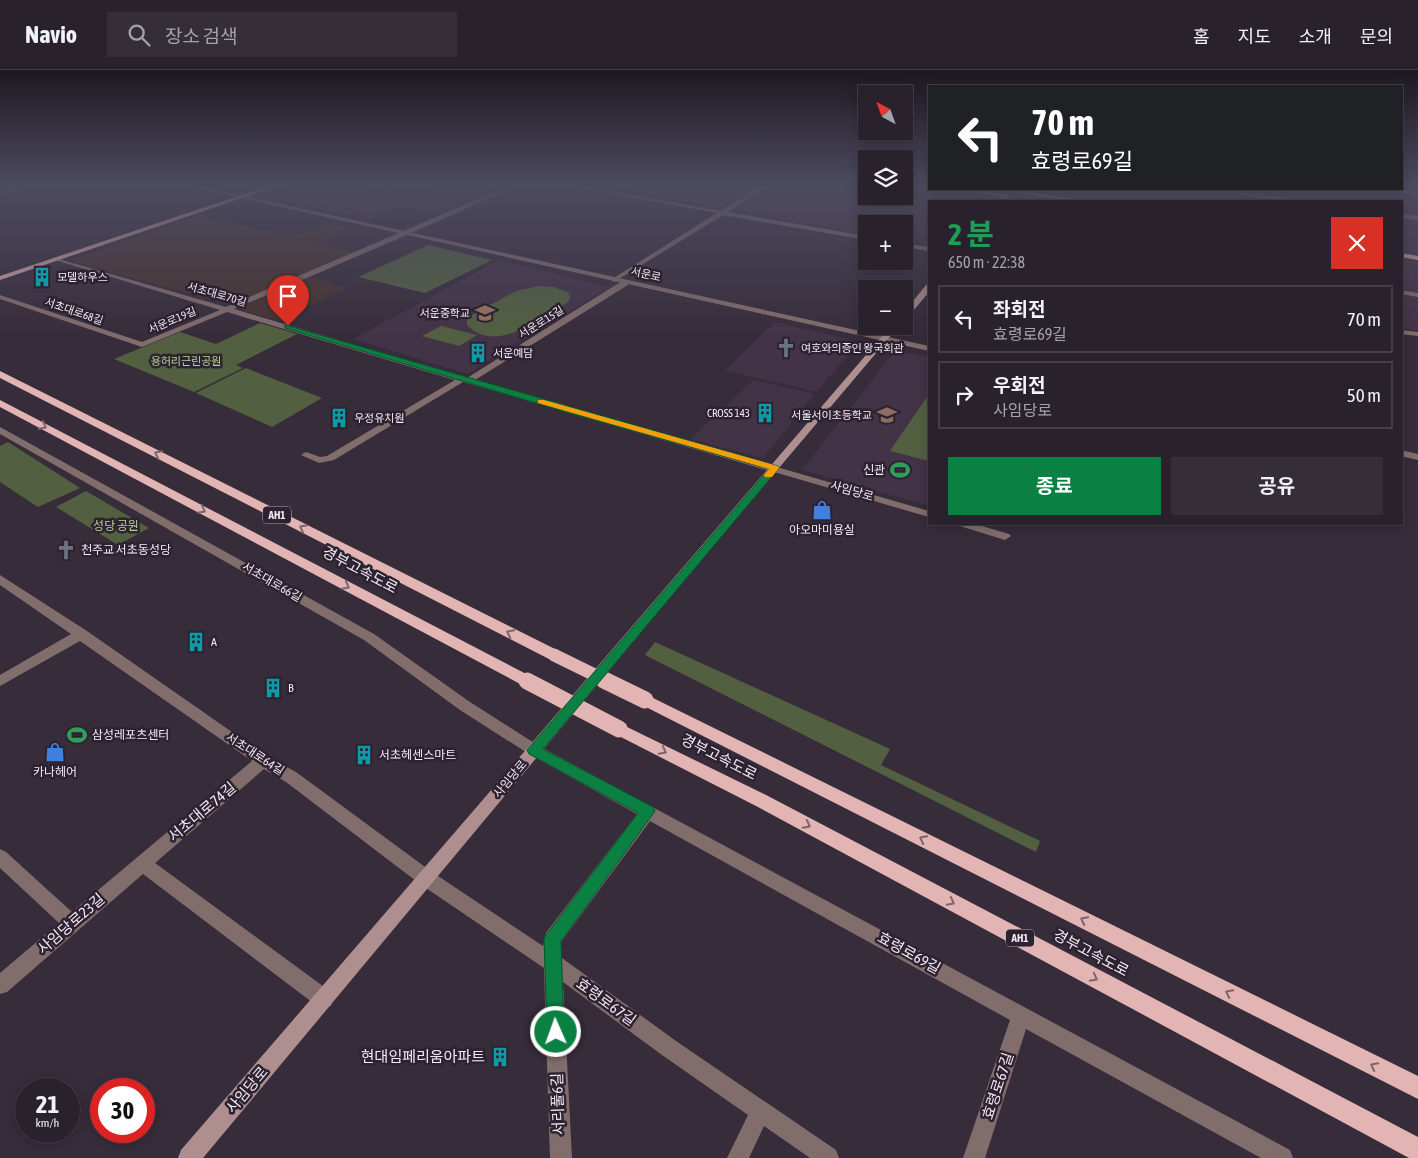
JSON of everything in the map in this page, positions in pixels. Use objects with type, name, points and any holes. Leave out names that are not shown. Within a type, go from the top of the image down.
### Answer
[{"type":"highway","name":"경부고속도로","points":[[0,374],[554,655],[1418,1088]]},
{"type":"highway","name":"경부고속도로","points":[[0,403],[527,681],[762,801],[1418,1150]]},
{"type":"main road","points":[[0,270],[108,235]]},
{"type":"main road","points":[[0,278],[129,235]]},
{"type":"main road","points":[[1403,248],[1418,250]]},
{"type":"main road","points":[[1403,255],[1418,258]]},
{"type":"main road","points":[[913,306],[928,288]]},
{"type":"main road","name":"사임당로","points":[[189,1158],[888,335]]},
{"type":"street","name":"서운로19길","points":[[142,345],[400,235]]},
{"type":"street","name":"서운로","points":[[412,235],[928,349]]},
{"type":"street","points":[[614,280],[687,235]]},
{"type":"street","points":[[913,246],[928,249]]},
{"type":"street","name":"서초대로70길","points":[[57,259],[465,380],[775,468]]},
{"type":"street","name":"서운로15길","points":[[306,454],[319,460],[330,458],[465,380],[625,283]]},
{"type":"street","points":[[1403,292],[1418,295]]},
{"type":"street","name":"서초대로68길","points":[[0,298],[142,345]]},
{"type":"street","points":[[1403,332],[1418,334]]},
{"type":"street","name":"서초대로66길","points":[[0,430],[13,435],[369,637],[465,706],[534,750]]},
{"type":"street","points":[[0,440],[13,435]]},
{"type":"street","points":[[1403,453],[1418,457]]},
{"type":"street","name":"사임당로","points":[[775,468],[928,514]]},
{"type":"street","points":[[967,525],[1005,536]]},
{"type":"street","name":"서초대로64길","points":[[0,579],[263,760],[291,777],[426,878]]},
{"type":"street","points":[[0,681],[82,634]]},
{"type":"street","name":"효령로69길","points":[[534,750],[1282,1158]]},
{"type":"street","name":"서초대로74길","points":[[142,863],[263,760]]},
{"type":"street","name":"서리풀6길","points":[[556,1157],[552,938],[648,811]]},
{"type":"street","points":[[0,857],[71,923]]},
{"type":"street","points":[[142,863],[324,999]]},
{"type":"street","name":"사임당로23길","points":[[0,985],[142,863]]},
{"type":"street","name":"효령로67길","points":[[426,878],[553,963],[669,1048],[828,1158]]},
{"type":"street","name":"효령로67길","points":[[974,1158],[1021,1015]]},
{"type":"street","points":[[738,1158],[761,1112]]},
{"type":"shaded area","points":[[142,235],[334,235],[314,243],[353,253],[234,304],[226,304],[70,260]]},
{"type":"shaded area","points":[[913,235],[928,235],[928,245],[913,242]]},
{"type":"shaded area","points":[[1403,235],[1418,235],[1418,331],[1403,328]]},
{"type":"shaded area","name":"서운중학교","points":[[499,260],[610,287],[468,374],[353,339]]},
{"type":"shaded area","points":[[310,277],[347,288],[278,320],[241,310],[244,305]]},
{"type":"shaded area","points":[[775,322],[852,340],[856,346],[816,392],[725,370]]},
{"type":"shaded area","name":"서울서이초등학교","points":[[899,352],[928,356],[928,506],[802,470],[893,354]]},
{"type":"shaded area","points":[[753,380],[811,393],[813,396],[763,458],[691,439]]},
{"type":"green space","points":[[428,245],[492,260],[425,293],[358,277]]},
{"type":"green space","points":[[539,286],[554,287],[569,293],[570,298],[568,302],[546,317],[519,331],[505,335],[491,336],[478,333],[467,325],[470,316],[516,291]]},
{"type":"green space","name":"용허리근린공원","points":[[260,323],[297,334],[236,365],[243,368],[194,392],[114,359],[180,332],[216,344]]},
{"type":"green space","points":[[441,326],[477,335],[459,346],[422,336]]},
{"type":"green space","points":[[246,368],[322,398],[272,427],[196,393]]},
{"type":"green space","points":[[928,395],[928,461],[890,451]]},
{"type":"green space","points":[[8,442],[80,488],[38,507],[0,482],[0,446]]},
{"type":"green space","name":"성당 공원","points":[[86,491],[149,528],[118,545],[56,507]]},
{"type":"green space","points":[[655,642],[890,749],[881,765],[1040,841],[1036,852],[645,655]]},
{"type":"slow traffic","points":[[541,402],[775,468],[769,475]]},
{"type":"place","name":"모델하우스","points":[[42,277]]},
{"type":"place","name":"서운중학교","points":[[485,313]]},
{"type":"place","name":"여호와의증인 왕국회관","points":[[786,348]]},
{"type":"place","name":"서운예담","points":[[478,353]]},
{"type":"place","name":"CROSS 143","points":[[765,413]]},
{"type":"place","name":"서울서이초등학교","points":[[887,415]]},
{"type":"place","name":"우정유치원","points":[[339,418]]},
{"type":"place","name":"신관","points":[[900,470]]},
{"type":"place","name":"아오마미용실","points":[[822,510]]},
{"type":"place","name":"천주교 서초동성당","points":[[66,550]]},
{"type":"place","name":"A","points":[[196,642]]},
{"type":"place","name":"B","points":[[273,688]]},
{"type":"place","name":"삼성레포츠센터","points":[[77,735]]},
{"type":"place","name":"카나헤어","points":[[55,752]]},
{"type":"place","name":"서초헤센스마트","points":[[364,755]]},
{"type":"place","name":"현대임페리움아파트","points":[[500,1057]]},
{"type":"route","points":[[288,326],[462,379],[775,468],[534,750],[648,811],[552,938],[556,1032]]}]
